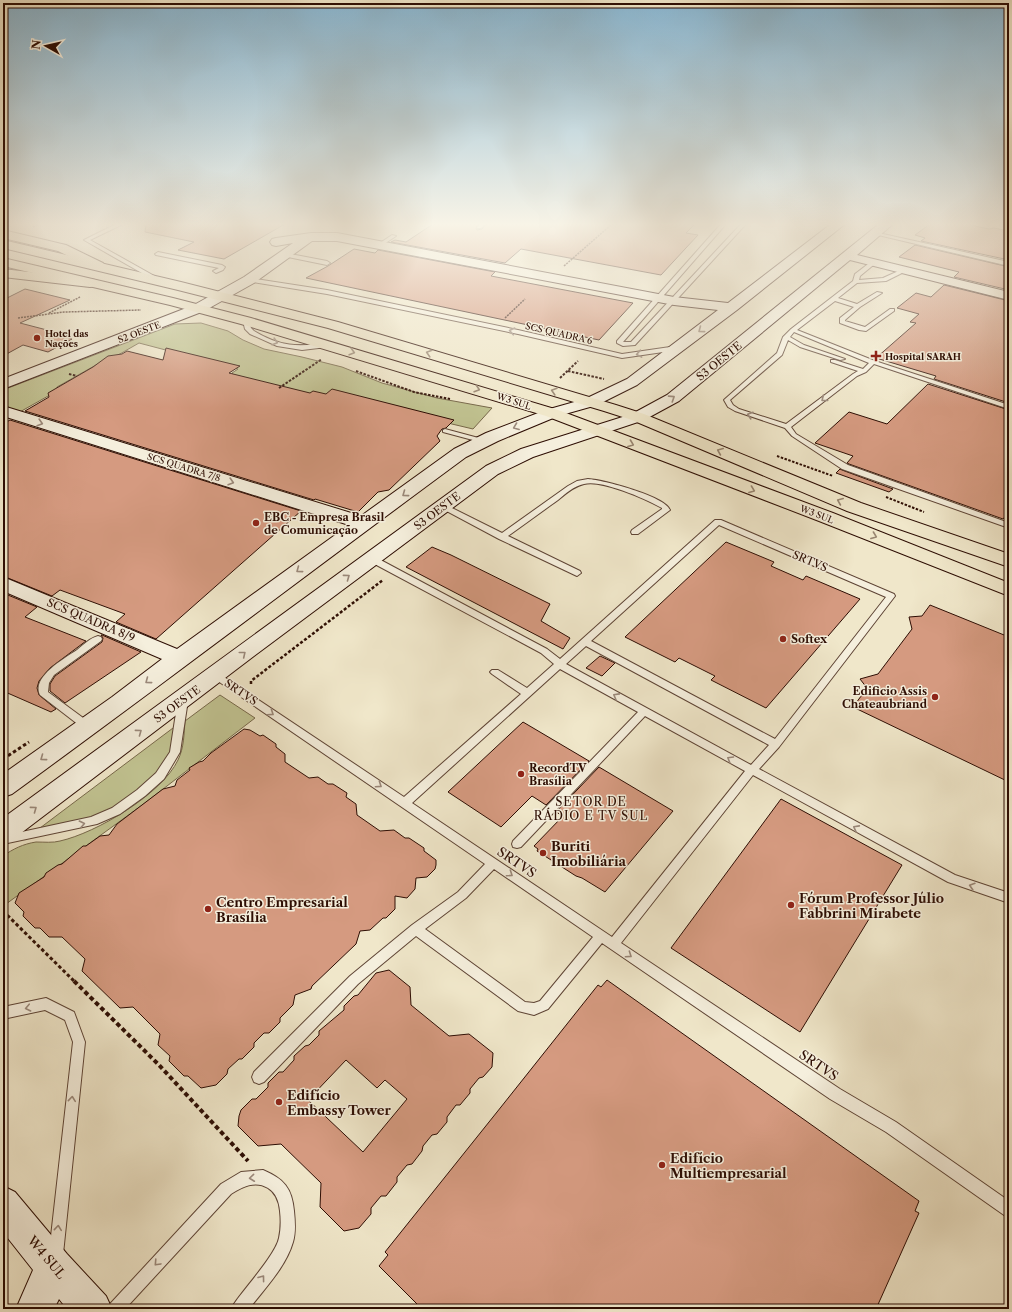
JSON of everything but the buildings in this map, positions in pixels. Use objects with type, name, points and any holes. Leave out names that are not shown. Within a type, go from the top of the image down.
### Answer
[{"type":"main road","name":"W3 SUL","points":[[103,285],[246,321],[321,348],[397,365],[552,413],[918,553],[1009,590]]},
{"type":"main road","name":"W3 SUL","points":[[179,285],[342,328],[638,417],[854,507],[1005,560]]},
{"type":"main road","name":"S2 OESTE","points":[[3,374],[184,305],[220,285]]},
{"type":"main road","name":"S2 OESTE","points":[[3,384],[199,308],[240,285]]},
{"type":"main road","points":[[588,285],[674,301],[732,307]]},
{"type":"main road","points":[[3,786],[460,453],[484,441],[552,413],[591,402],[616,391],[632,382],[761,285]]},
{"type":"main road","name":"S3 OESTE","points":[[3,832],[216,676],[246,651],[492,470],[526,453],[638,417],[673,398],[813,285]]},
{"type":"main road","points":[[966,285],[1009,296]]},
{"type":"main road","points":[[758,288],[809,289]]},
{"type":"main road","points":[[781,288],[787,299],[788,305]]},
{"type":"main road","points":[[321,348],[342,328]]},
{"type":"main road","name":"SCS QUADRA 7/8","points":[[3,411],[364,522]]},
{"type":"main road","points":[[918,553],[917,549],[920,546],[935,543],[1005,560]]},
{"type":"main road","name":"SCS QUADRA 8/9","points":[[3,583],[179,658]]},
{"type":"main road","name":"W4 SUL","points":[[3,1204],[54,1267],[93,1309]]},
{"type":"main road","points":[[35,1309],[54,1267]]},
{"type":"lane","name":"SCS QUADRA 6","points":[[283,285],[327,292],[494,327],[622,356],[677,348]]},
{"type":"lane","points":[[675,285],[658,298],[619,342],[623,344],[633,344],[674,301],[682,285]]},
{"type":"lane","points":[[852,285],[793,330],[786,337],[780,354],[727,400],[730,406],[737,410],[787,427],[794,435],[845,467],[1009,526]]},
{"type":"lane","points":[[879,293],[858,306],[842,320],[842,322],[861,329],[866,329],[892,310]]},
{"type":"lane","points":[[834,299],[858,306]]},
{"type":"lane","points":[[793,330],[873,362],[1009,407]]},
{"type":"lane","points":[[786,337],[802,346],[842,359]]},
{"type":"lane","points":[[806,354],[864,371]]},
{"type":"lane","points":[[787,427],[854,375],[864,371],[873,362]]},
{"type":"lane","points":[[445,432],[484,441]]},
{"type":"lane","points":[[502,537],[568,489],[579,483],[588,481],[600,482],[618,488],[665,507],[666,510],[635,532]]},
{"type":"lane","points":[[443,507],[577,573]]},
{"type":"lane","name":"SRTVS","points":[[406,803],[718,522],[891,596],[776,744],[751,771],[613,944]]},
{"type":"lane","points":[[372,559],[544,651],[561,665],[751,771],[952,880],[1009,898]]},
{"type":"lane","points":[[87,726],[43,694],[44,683],[51,673],[98,639]]},
{"type":"lane","points":[[586,642],[776,744]]},
{"type":"lane","points":[[495,672],[528,694]]},
{"type":"lane","name":"SRTVS","points":[[216,676],[835,1094],[891,1128],[1009,1210]]},
{"type":"lane","points":[[3,840],[92,821],[116,811],[141,793],[160,776],[175,752],[184,699]]},
{"type":"lane","points":[[517,844],[644,711]]},
{"type":"lane","points":[[259,1077],[354,980],[416,929],[462,895],[493,863]]},
{"type":"lane","points":[[416,929],[522,1007],[534,1009],[544,1005],[601,936]]},
{"type":"lane","points":[[3,1013],[46,1004],[70,1016],[78,1042],[54,1267]]},
{"type":"lane","points":[[115,1309],[226,1189],[241,1179],[263,1177],[275,1184],[286,1197],[288,1221],[286,1241],[276,1260],[239,1309]]},
{"type":"path","points":[[46,314],[81,296]]},
{"type":"path","points":[[494,327],[526,299]]},
{"type":"path","points":[[279,388],[321,348]]},
{"type":"path","points":[[549,389],[578,361]]},
{"type":"path","points":[[351,369],[383,382],[438,398],[452,400]]},
{"type":"path","points":[[568,371],[609,380]]},
{"type":"path","points":[[774,455],[833,476]]},
{"type":"path","points":[[885,496],[928,514]]},
{"type":"path","points":[[3,756],[10,754]]},
{"type":"path","points":[[3,911],[158,1064],[263,1177]]},
{"type":"green space","points":[[201,323],[228,331],[243,340],[264,349],[342,367],[382,383],[437,398],[492,408],[473,429],[376,406],[357,410],[235,377],[232,373],[238,369],[139,343],[57,387],[57,391],[18,413],[3,409],[3,390],[175,324]]},
{"type":"green space","points":[[220,695],[255,718],[145,803],[6,904],[3,901],[3,856],[14,849],[27,844],[36,842],[57,842],[75,837],[109,821],[143,798],[158,786],[170,773],[178,760],[183,746],[185,721]]},
{"type":"green space","points":[[177,725],[172,751],[160,771],[114,810],[92,818],[36,831]]},
{"type":"place","name":"Hotel das Nações","points":[[37,338]]},
{"type":"place","name":"Hospital SARAH","points":[[876,356]]},
{"type":"place","name":"EBC - Empresa Brasil de Comunicação","points":[[256,523]]},
{"type":"place","name":"Softex","points":[[783,639]]},
{"type":"place","name":"Edificio Assis Chateaubriand","points":[[935,697]]},
{"type":"place","name":"RecordTV Brasília","points":[[521,774]]},
{"type":"place","name":"Buriti Imobiliária","points":[[543,853]]},
{"type":"place","name":"Fórum Professor Júlio Fabbrini Mirabete","points":[[791,905]]},
{"type":"place","name":"Centro Empresarial Brasília","points":[[208,909]]},
{"type":"place","name":"Edifício Embassy Tower","points":[[279,1102]]},
{"type":"place","name":"Edifício Multiempresarial","points":[[662,1165]]},
{"type":"district","name":"SETOR DE RÁDIO E TV SUL","points":[[591,808]]}]
